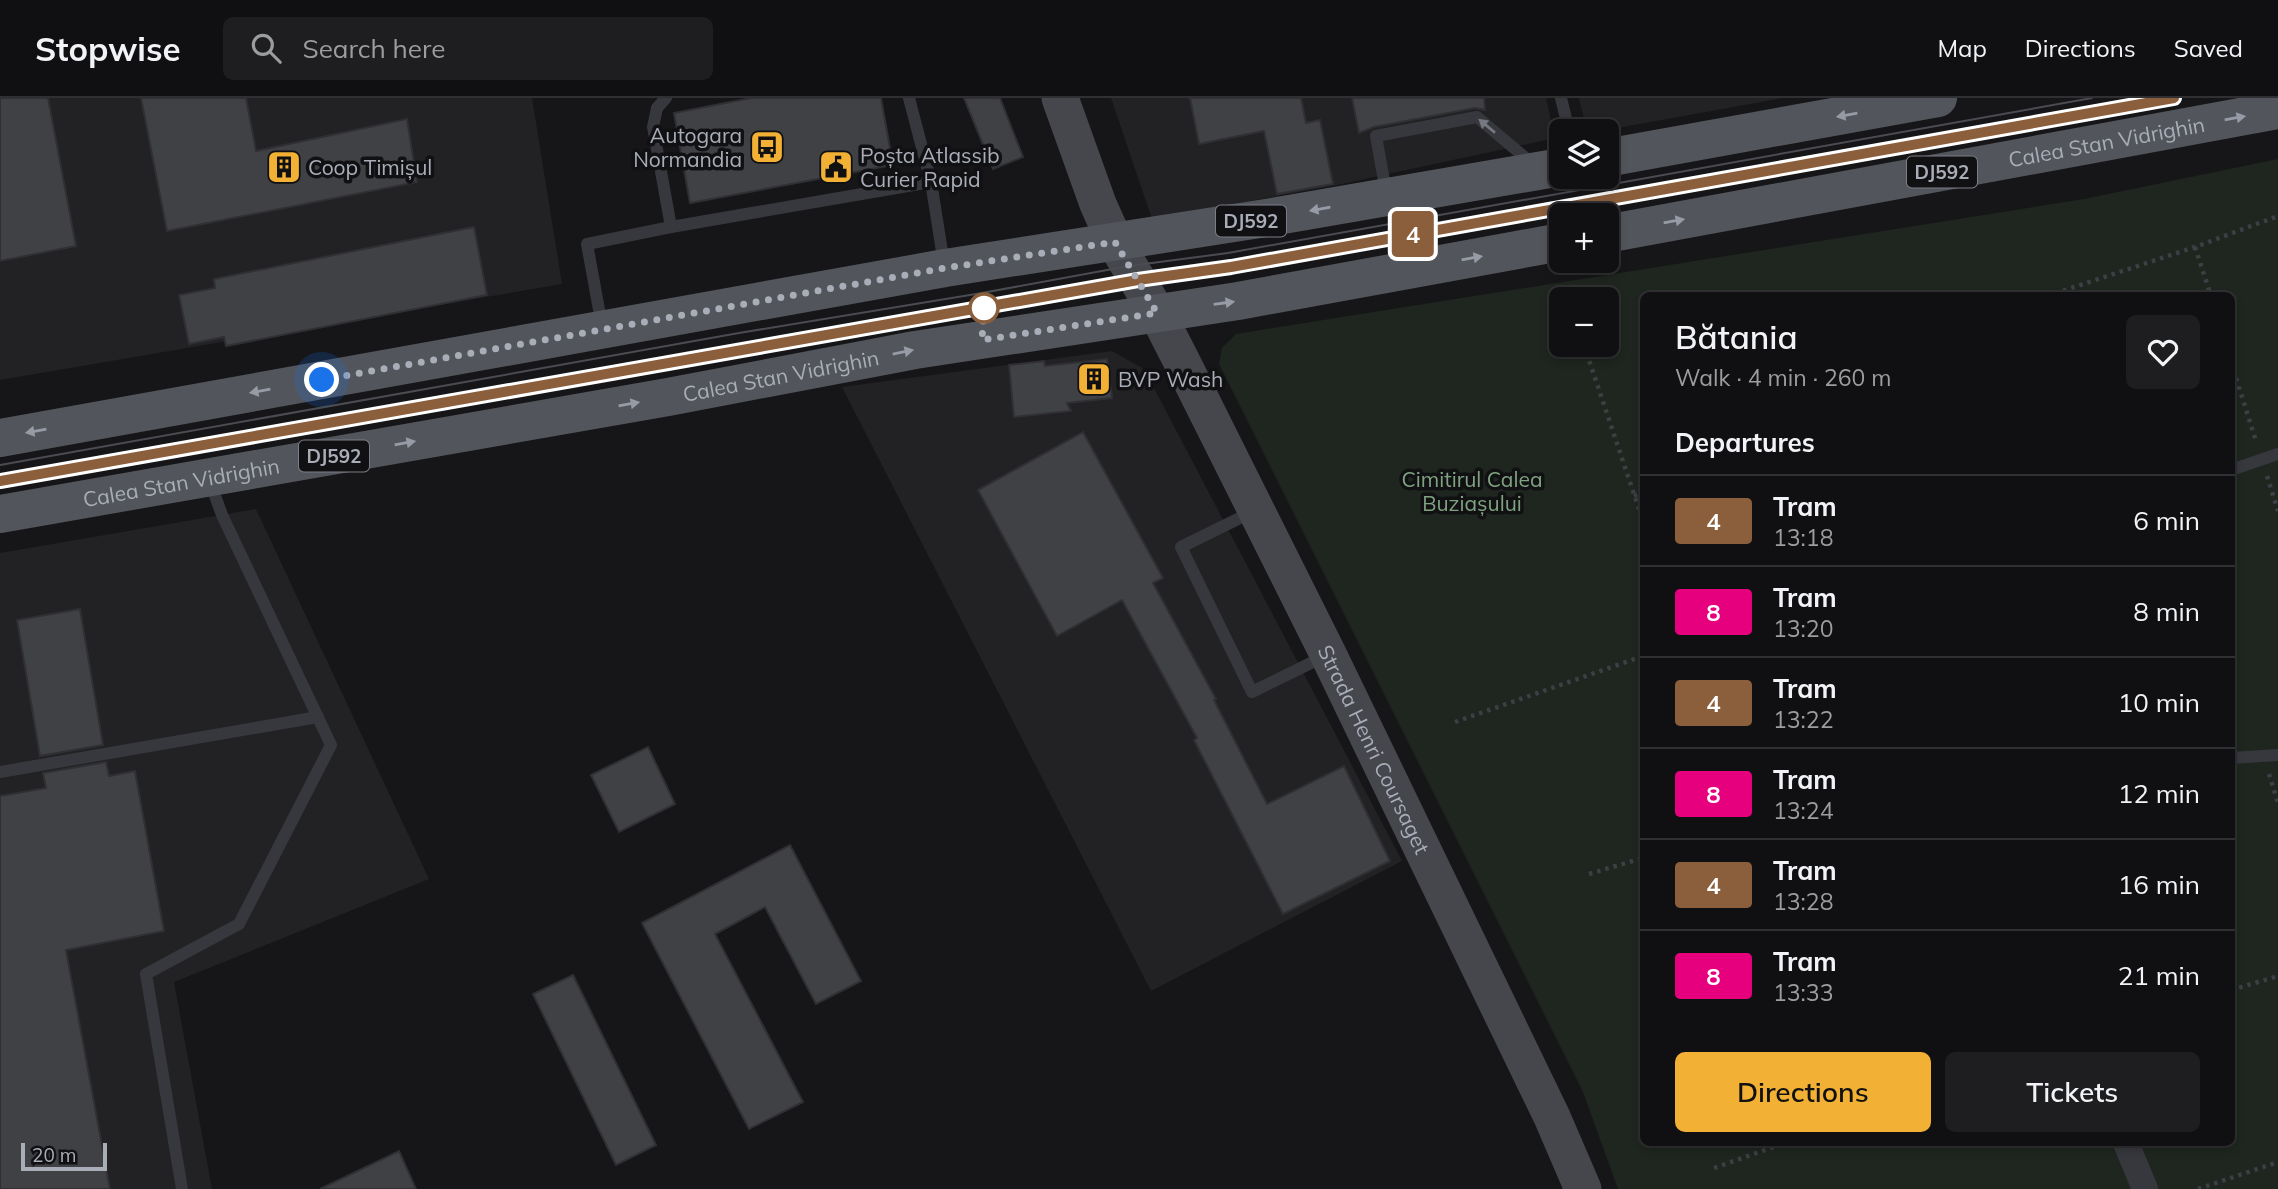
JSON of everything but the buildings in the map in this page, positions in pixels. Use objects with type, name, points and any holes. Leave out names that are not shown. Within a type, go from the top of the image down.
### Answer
[{"type":"main road","points":[[1619,156],[1938,98]]},
{"type":"main road","name":"Calea Stan Vidrighin","points":[[1619,231],[2278,110]]},
{"type":"main road","name":"DJ592","points":[[0,438],[945,268],[1549,168]]},
{"type":"main road","name":"Calea Stan Vidrighin","points":[[0,514],[654,399],[915,350],[1238,301],[1549,244]]},
{"type":"street","name":"Strada Henri Coursaget","points":[[1060,98],[1098,204],[1115,242],[1157,313],[1328,654],[1546,1105],[1583,1189]]},
{"type":"street","points":[[2127,1146],[2145,1189]]},
{"type":"lane","points":[[666,98],[657,108],[653,127],[671,227]]},
{"type":"lane","points":[[909,98],[931,182],[945,268]]},
{"type":"lane","points":[[1561,98],[1566,119]]},
{"type":"lane","points":[[1387,197],[1376,136],[1477,117],[1549,167]]},
{"type":"lane","points":[[603,330],[587,244],[931,182]]},
{"type":"lane","points":[[2235,469],[2278,454]]},
{"type":"lane","points":[[182,1189],[146,974],[239,924],[331,745],[222,515],[208,478]]},
{"type":"lane","points":[[1256,510],[1181,547],[1252,692],[1328,654]]},
{"type":"lane","points":[[0,772],[318,717]]},
{"type":"lane","points":[[2235,758],[2278,755]]},
{"type":"path","points":[[2059,292],[2278,216]]},
{"type":"path","points":[[2195,247],[2210,292]]},
{"type":"path","points":[[1588,357],[1640,513]]},
{"type":"path","points":[[2235,375],[2278,511]]},
{"type":"path","points":[[1634,496],[1640,493]]},
{"type":"path","points":[[1455,722],[1640,657]]},
{"type":"path","points":[[2263,757],[2278,803]]},
{"type":"path","points":[[1589,874],[1640,859]]},
{"type":"path","points":[[2235,989],[2278,976]]},
{"type":"path","points":[[1714,1168],[1776,1146]]},
{"type":"path","points":[[2198,1189],[2278,1162]]},
{"type":"shaded area","points":[[0,98],[532,98],[562,284],[0,380]]},
{"type":"shaded area","points":[[1111,98],[1546,98],[1551,119],[1549,139],[1337,185],[1152,219]]},
{"type":"shaded area","points":[[1579,98],[1783,98],[1619,128],[1619,119],[1584,119]]},
{"type":"shaded area","points":[[1112,351],[1144,369],[1402,861],[1151,991],[842,387]]},
{"type":"shaded area","points":[[256,509],[429,879],[174,982],[212,1189],[0,1189],[0,553]]},
{"type":"green space","name":"Cimitirul Calea Buziașului","points":[[2278,159],[2278,1189],[1618,1189],[1583,1092],[1219,364],[1222,348],[1236,334],[2084,199]]},
{"type":"tram line","points":[[0,465],[739,333],[1129,266],[1228,253],[2092,98]]},
{"type":"tram line","points":[[0,481],[1138,280],[1231,267],[2174,98]]},
{"type":"tram line","name":"4","points":[[0,481],[1138,280],[1231,267],[2174,98]]},
{"type":"place","name":"Autogara Normandia","points":[[767,147]]},
{"type":"place","name":"Coop Timișul","points":[[284,167]]},
{"type":"place","name":"Poșta Atlassib Curier Rapid","points":[[836,167]]},
{"type":"place","name":"BVP Wash","points":[[1094,379]]},
{"type":"route","points":[[322,380],[945,268],[1115,242],[1157,313],[982,340],[984,308]]}]
